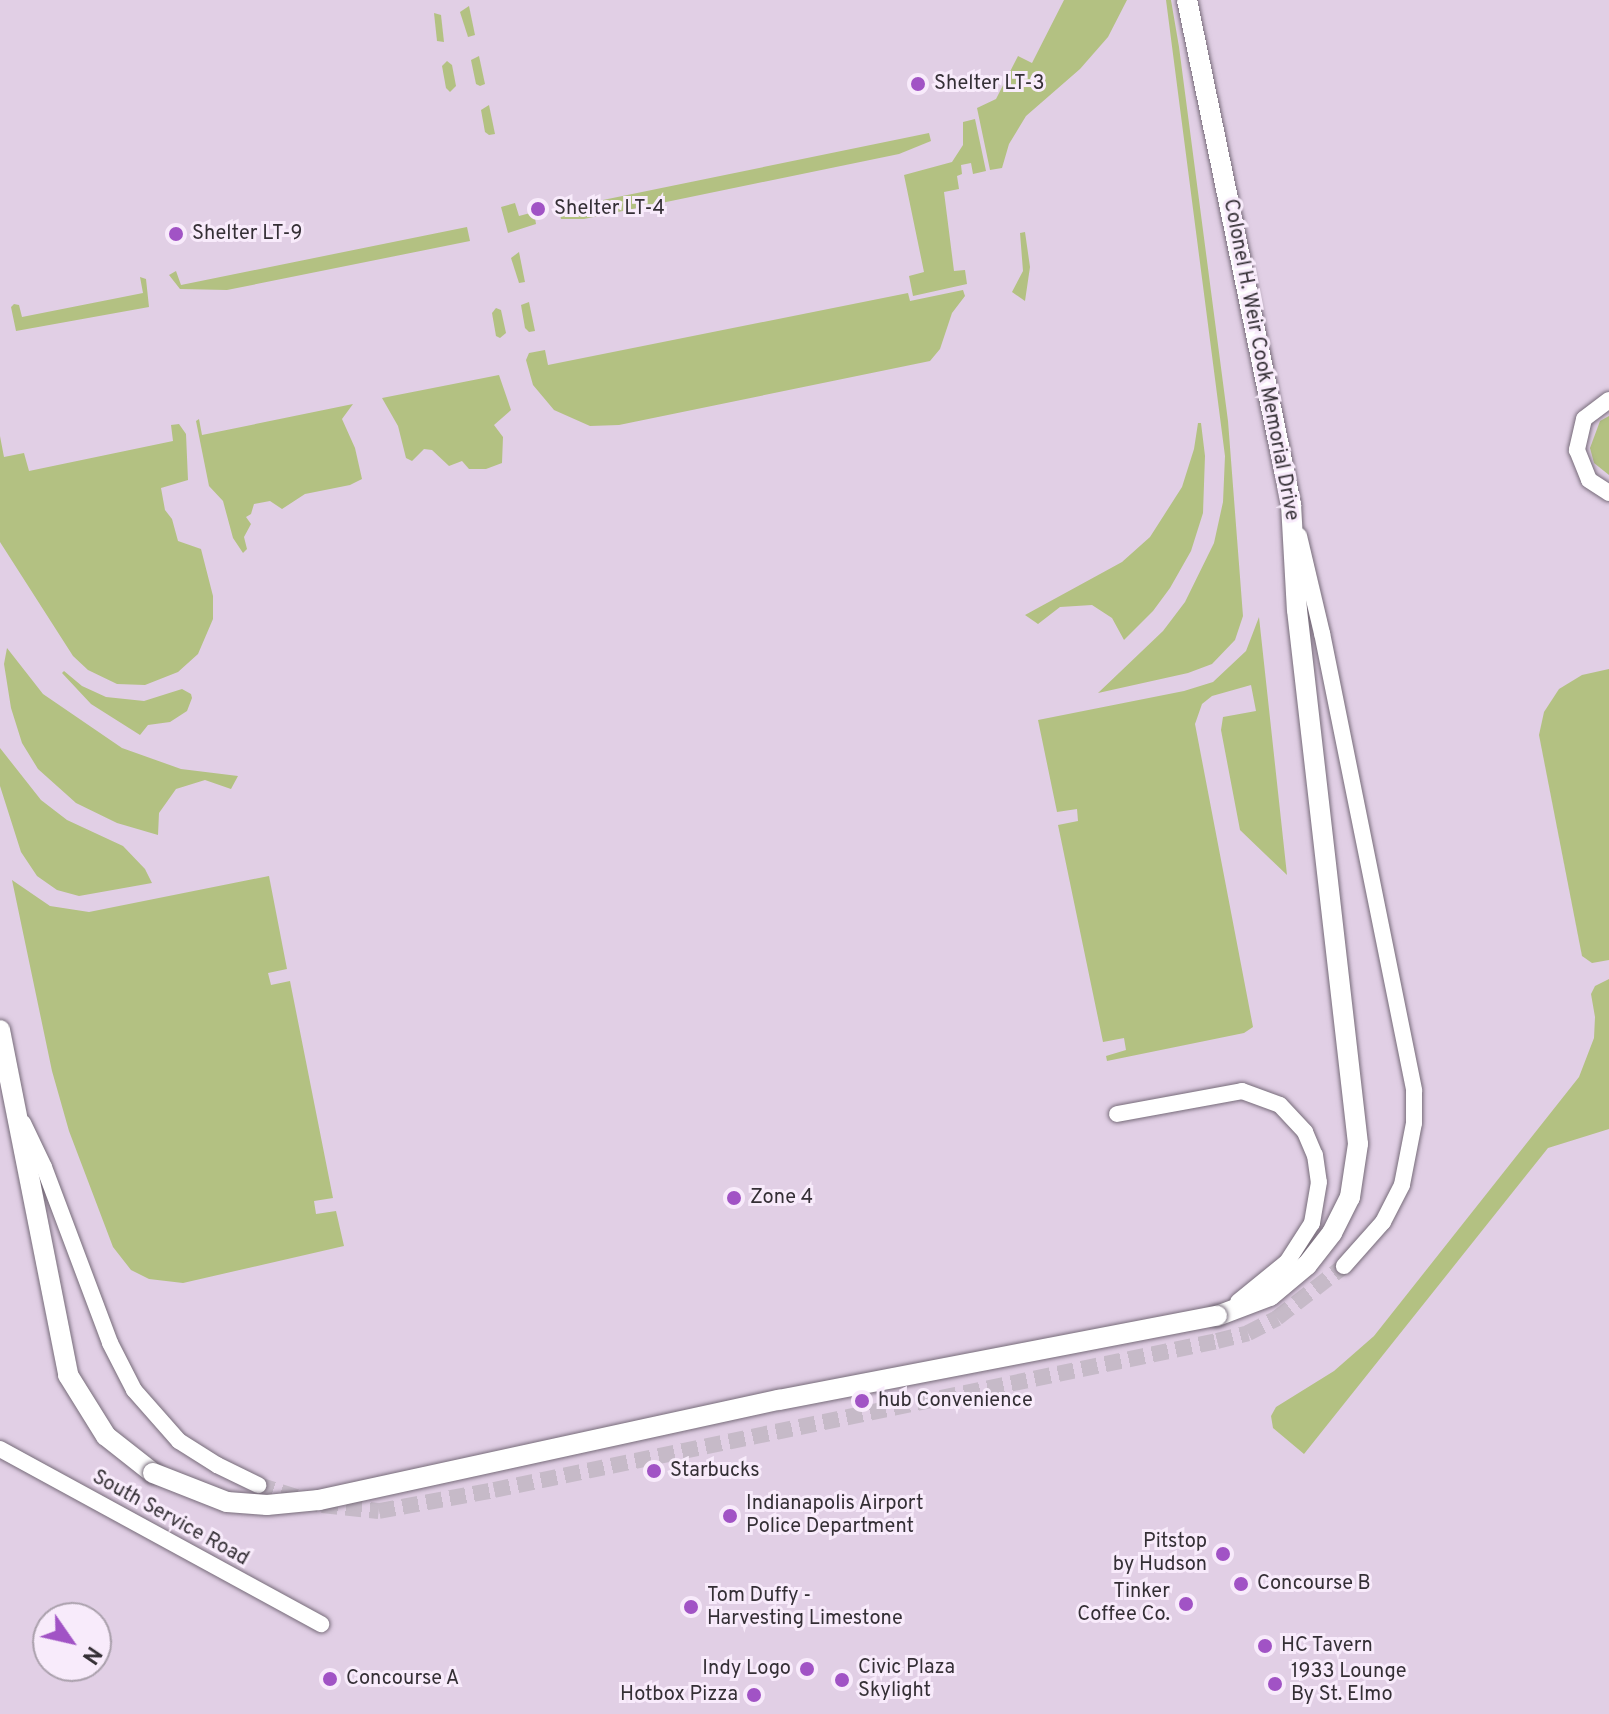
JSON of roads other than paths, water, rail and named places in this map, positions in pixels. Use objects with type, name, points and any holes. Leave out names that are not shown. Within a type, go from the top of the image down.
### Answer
[{"type":"street","name":"Colonel H. Weir Cook Memorial Drive","points":[[16,1108],[25,1170],[68,1375],[106,1436],[153,1473],[227,1502],[267,1505],[319,1500],[779,1400],[1217,1316],[1270,1296],[1293,1280],[1321,1248],[1350,1197],[1358,1159],[1357,1130],[1297,610],[1291,504],[1187,0]]},
{"type":"street","points":[[1609,400],[1584,419],[1577,450],[1589,480],[1609,493]]},
{"type":"street","points":[[1291,504],[1322,633],[1414,1091],[1414,1123],[1402,1185],[1383,1222],[1344,1266]]},
{"type":"street","points":[[0,1030],[16,1108],[44,1167],[110,1343],[134,1390],[179,1441],[217,1465],[258,1485]]},
{"type":"street","points":[[1117,1114],[1242,1091],[1280,1105],[1305,1132],[1315,1155],[1319,1182],[1316,1208],[1305,1236],[1287,1262],[1264,1284],[1217,1316]]},
{"type":"street","name":"South Service Road","points":[[0,1449],[321,1624]]},
{"type":"tunnel","points":[[258,1485],[322,1505],[379,1511],[494,1490],[1248,1333],[1277,1318],[1344,1266]]},
{"type":"place","name":"Shelter LT-3","points":[[918,84]]},
{"type":"place","name":"Shelter LT-4","points":[[538,209]]},
{"type":"place","name":"Shelter LT-9","points":[[176,234]]},
{"type":"place","name":"Zone 4","points":[[734,1198]]},
{"type":"place","name":"hub Convenience","points":[[862,1401]]},
{"type":"place","name":"Starbucks","points":[[654,1471]]},
{"type":"place","name":"Indianapolis Airport Police Department","points":[[730,1516]]},
{"type":"place","name":"Pitstop by Hudson","points":[[1223,1554]]},
{"type":"place","name":"Concourse B","points":[[1241,1584]]},
{"type":"place","name":"Tinker Coffee Co.","points":[[1186,1604]]},
{"type":"place","name":"Tom Duffy - Harvesting Limestone","points":[[691,1607]]},
{"type":"place","name":"HC Tavern","points":[[1265,1646]]},
{"type":"place","name":"Indy Logo","points":[[807,1669]]},
{"type":"place","name":"Concourse A","points":[[330,1679]]},
{"type":"place","name":"Civic Plaza Skylight","points":[[842,1680]]},
{"type":"place","name":"1933 Lounge By St. Elmo","points":[[1275,1684]]},
{"type":"place","name":"Hotbox Pizza","points":[[754,1695]]}]
